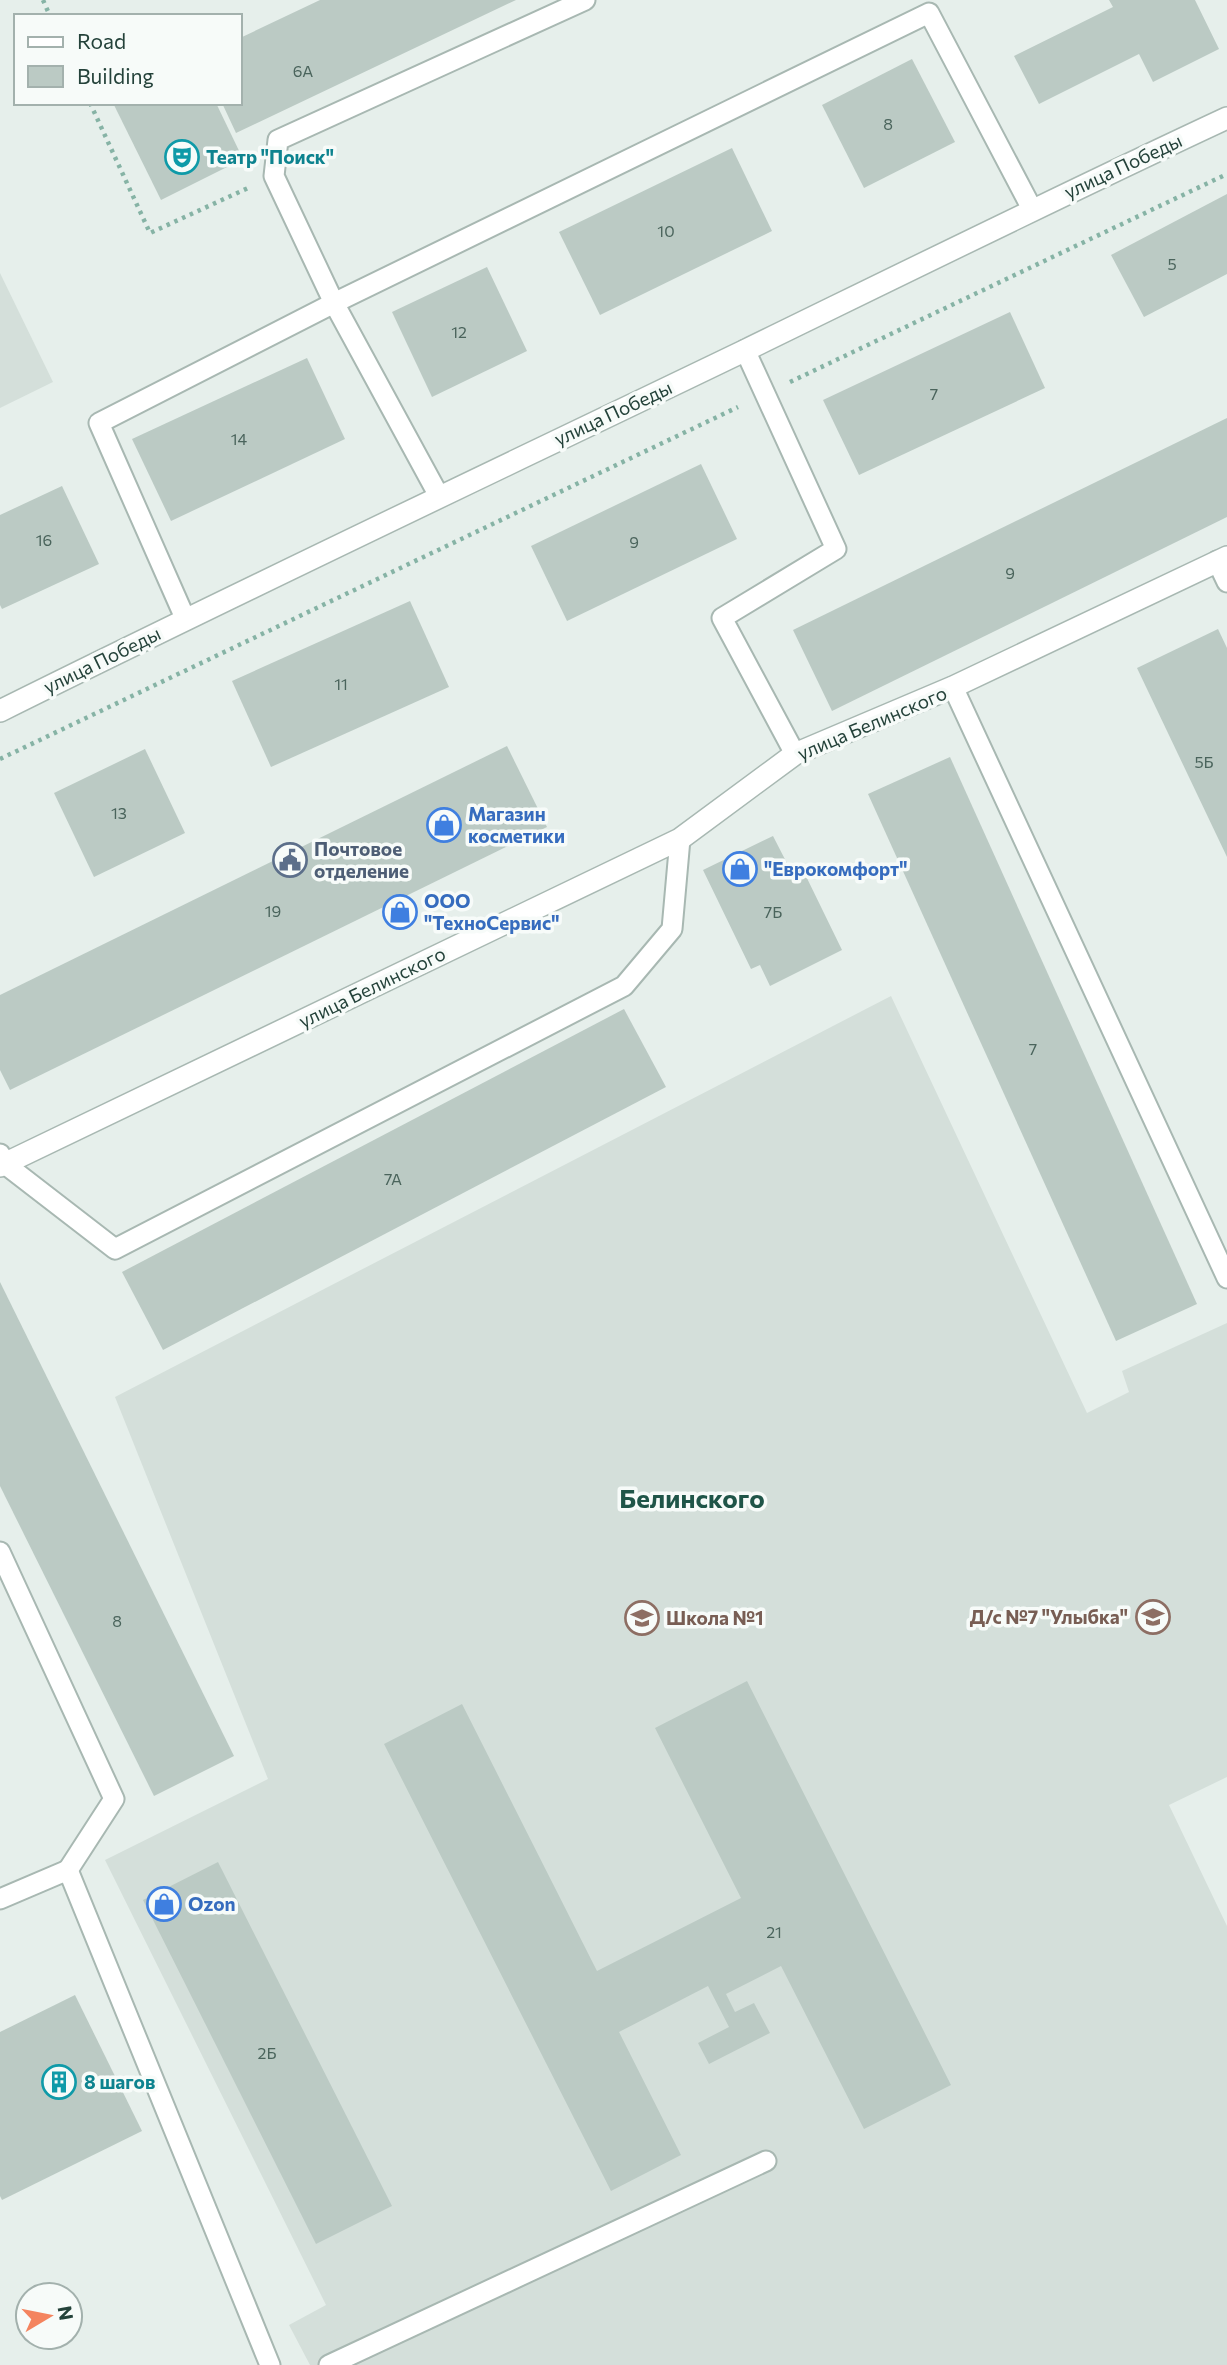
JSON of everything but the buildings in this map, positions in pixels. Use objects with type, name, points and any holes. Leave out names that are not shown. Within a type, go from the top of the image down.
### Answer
[{"type":"street","name":"улица Победы","points":[[0,710],[1032,209],[1227,118]]},
{"type":"street","name":"улица Белинского","points":[[2,1161],[680,839],[795,754],[953,687],[1222,559]]},
{"type":"lane","points":[[439,496],[334,303],[274,176],[278,141],[585,0]]},
{"type":"lane","points":[[185,618],[99,423],[334,303],[929,13],[1032,209]]},
{"type":"lane","points":[[745,350],[836,549],[722,618],[795,754]]},
{"type":"lane","points":[[1222,559],[1227,582]]},
{"type":"lane","points":[[953,687],[1227,1278]]},
{"type":"lane","points":[[2,1161],[115,1249],[624,986],[672,929],[680,839]]},
{"type":"lane","points":[[0,1552],[114,1798],[68,1870],[0,1899]]},
{"type":"lane","points":[[68,1870],[270,2365]]},
{"type":"lane","points":[[329,2365],[766,2161]]},
{"type":"path","points":[[91,105],[150,233],[274,176]]},
{"type":"path","points":[[789,383],[1227,174]]},
{"type":"path","points":[[0,759],[739,407]]},
{"type":"shaded area","points":[[0,273],[53,382],[0,408]]},
{"type":"shaded area","name":"Школа №1","points":[[891,996],[1087,1413],[1129,1392],[1122,1371],[1227,1323],[1227,1777],[1169,1805],[1227,1926],[1227,2365],[310,2365],[289,2325],[326,2305],[105,1860],[268,1779],[115,1397]]},
{"type":"place","name":"Театр \"Поиск\"","points":[[182,157]]},
{"type":"place","name":"Магазин косметики","points":[[444,825]]},
{"type":"place","name":"Почтовое отделение","points":[[290,860]]},
{"type":"place","name":"\"Еврокомфорт\"","points":[[740,869]]},
{"type":"place","name":"ООО \"ТехноСервис\"","points":[[400,912]]},
{"type":"place","name":"Д/с №7 \"Улыбка\"","points":[[1153,1617]]},
{"type":"place","name":"Школа №1","points":[[642,1618]]},
{"type":"place","name":"Ozon","points":[[164,1904]]},
{"type":"place","name":"8 шагов","points":[[59,2082]]},
{"type":"district","name":"Белинского","points":[[692,1499]]}]
